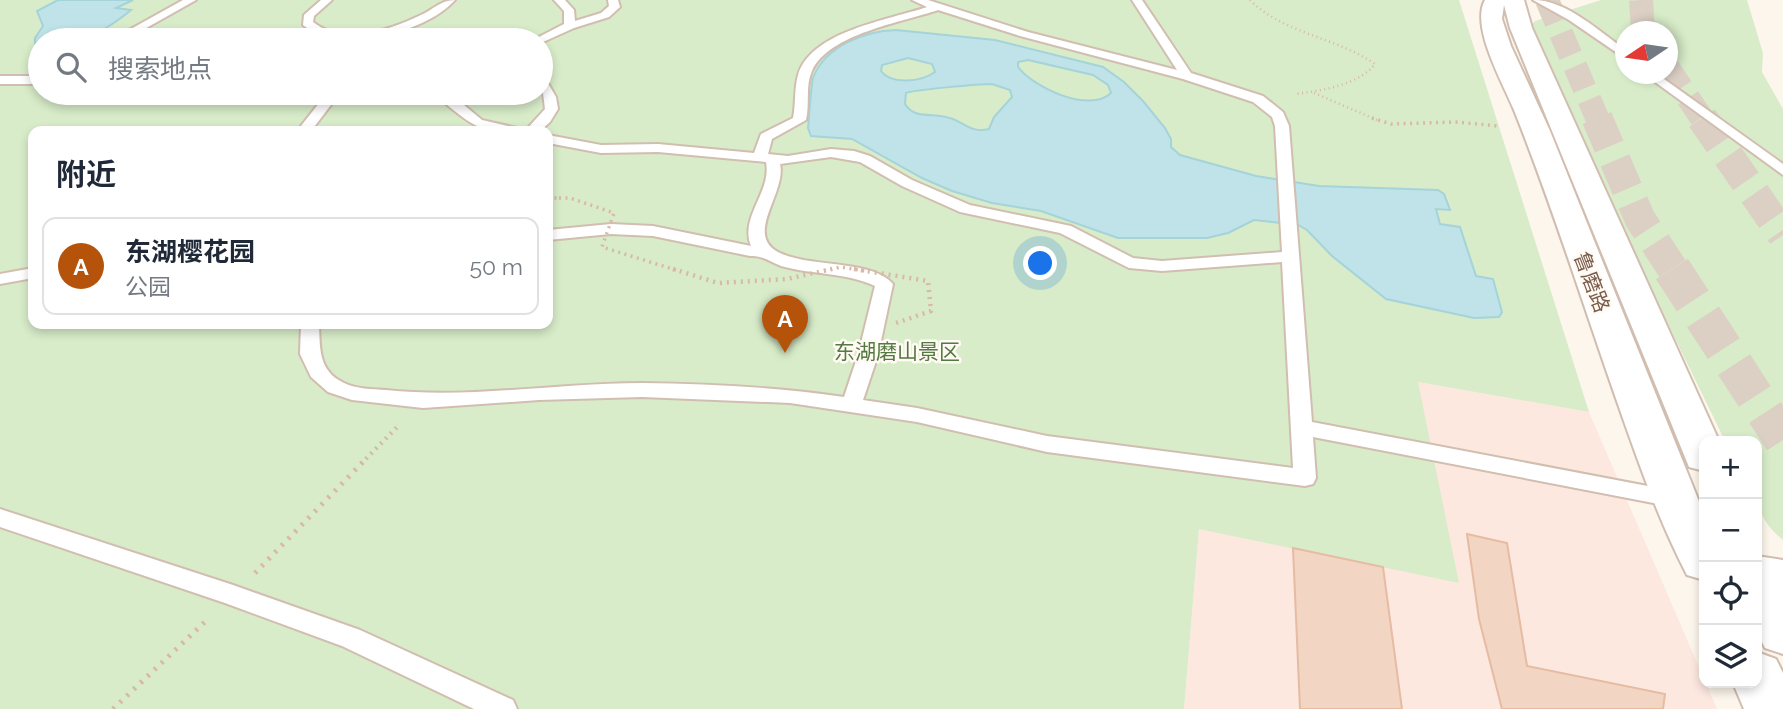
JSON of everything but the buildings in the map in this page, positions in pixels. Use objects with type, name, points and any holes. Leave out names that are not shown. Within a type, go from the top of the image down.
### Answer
[{"type":"street","name":"鲁磨路","points":[[1496,0],[1491,9],[1491,19],[1499,46],[1536,131],[1674,499],[1699,549]]},
{"type":"street","points":[[1513,0],[1521,27],[1699,444]]},
{"type":"street","points":[[1762,588],[1783,632]]},
{"type":"street","points":[[1762,687],[1772,709]]},
{"type":"lane","points":[[139,28],[191,0]]},
{"type":"lane","points":[[313,28],[307,23],[309,15],[327,0]]},
{"type":"lane","points":[[389,28],[421,18],[438,10],[450,0]]},
{"type":"lane","points":[[559,0],[568,6],[570,22]]},
{"type":"lane","points":[[553,32],[570,22],[586,21],[609,13],[615,7],[613,0]]},
{"type":"lane","points":[[310,329],[310,354],[318,373],[335,387],[352,393],[423,401],[539,393],[706,391],[790,396],[917,415],[1047,444],[1305,478],[1281,120],[1263,101],[1187,76],[1055,43],[917,0]]},
{"type":"lane","points":[[852,404],[868,355],[884,284],[864,277],[780,260],[763,250],[756,238],[757,218],[775,178],[766,159],[766,137],[799,120],[804,73],[818,54],[856,33],[951,0]]},
{"type":"lane","points":[[1137,0],[1187,76]]},
{"type":"lane","points":[[1538,0],[1581,23],[1615,48]]},
{"type":"lane","points":[[0,80],[28,80]]},
{"type":"lane","points":[[1664,84],[1783,171]]},
{"type":"lane","points":[[308,126],[325,105]]},
{"type":"lane","points":[[456,105],[477,123],[490,126]]},
{"type":"lane","points":[[538,126],[551,116],[550,105]]},
{"type":"lane","points":[[553,140],[601,149],[658,148],[766,159],[800,159],[840,153],[858,156],[907,183],[966,209],[1065,229],[1107,253],[1144,265],[1162,266],[1290,256]]},
{"type":"lane","points":[[553,235],[611,229],[653,231],[750,251],[763,250]]},
{"type":"lane","points":[[0,278],[28,274]]},
{"type":"lane","points":[[1301,427],[1674,499]]},
{"type":"lane","points":[[0,518],[233,595],[351,638],[503,709]]},
{"type":"lane","points":[[1762,567],[1783,570]]},
{"type":"path","points":[[1250,0],[1274,17],[1360,53],[1375,64],[1368,73],[1313,93],[1357,113],[1396,125],[1456,121],[1536,131]]},
{"type":"path","points":[[553,198],[570,198],[614,213],[602,247],[718,283],[787,279],[841,267],[928,281],[931,311],[893,324]]},
{"type":"path","points":[[113,709],[233,595],[423,401]]},
{"type":"shaded area","points":[[1418,382],[1589,412],[1699,667],[1699,688],[1708,688],[1717,709],[1184,709],[1199,528]]},
{"type":"green space","name":"东湖磨山景区","points":[[0,0],[1459,0],[1589,412],[1418,382],[1459,583],[1199,529],[1184,709],[0,709]]},
{"type":"green space","points":[[1601,0],[1747,0],[1763,53],[1762,72],[1783,109],[1783,540],[1772,530],[1762,514],[1762,436],[1723,436],[1632,250],[1531,25],[1535,21]]},
{"type":"water","points":[[58,0],[133,0],[116,8],[131,10],[107,28],[42,28],[37,11]]},
{"type":"water","points":[[884,31],[995,40],[1103,67],[1124,82],[1143,101],[1165,128],[1171,139],[1171,147],[1180,155],[1256,176],[1319,186],[1438,190],[1444,194],[1450,210],[1436,209],[1440,224],[1460,227],[1476,276],[1493,279],[1502,312],[1499,317],[1474,318],[1386,299],[1298,225],[1254,220],[1228,233],[1207,238],[1118,238],[1041,211],[992,203],[952,191],[922,178],[852,139],[811,136],[808,128],[813,78],[819,67],[827,57],[847,42]],"holes":[[[908,58],[932,64],[935,72],[922,78],[899,80],[881,71],[882,65]],[[1028,60],[1093,75],[1108,85],[1111,93],[1101,99],[1089,101],[1062,95],[1048,90],[1025,75],[1018,67],[1018,62]],[[992,84],[1010,90],[1012,97],[994,117],[989,129],[982,130],[952,119],[918,114],[905,104],[906,93]]]},
{"type":"tunnel","points":[[1547,0],[1598,120]]},
{"type":"tunnel","points":[[1641,0],[1642,21]]},
{"type":"tunnel","points":[[1678,83],[1703,120]]},
{"type":"tunnel","points":[[1597,118],[1640,219],[1674,271]]},
{"type":"tunnel","points":[[1702,118],[1783,235]]},
{"type":"tunnel","points":[[1672,269],[1783,440]]},
{"type":"place","name":"东湖樱花园","points":[[785,353]]}]
